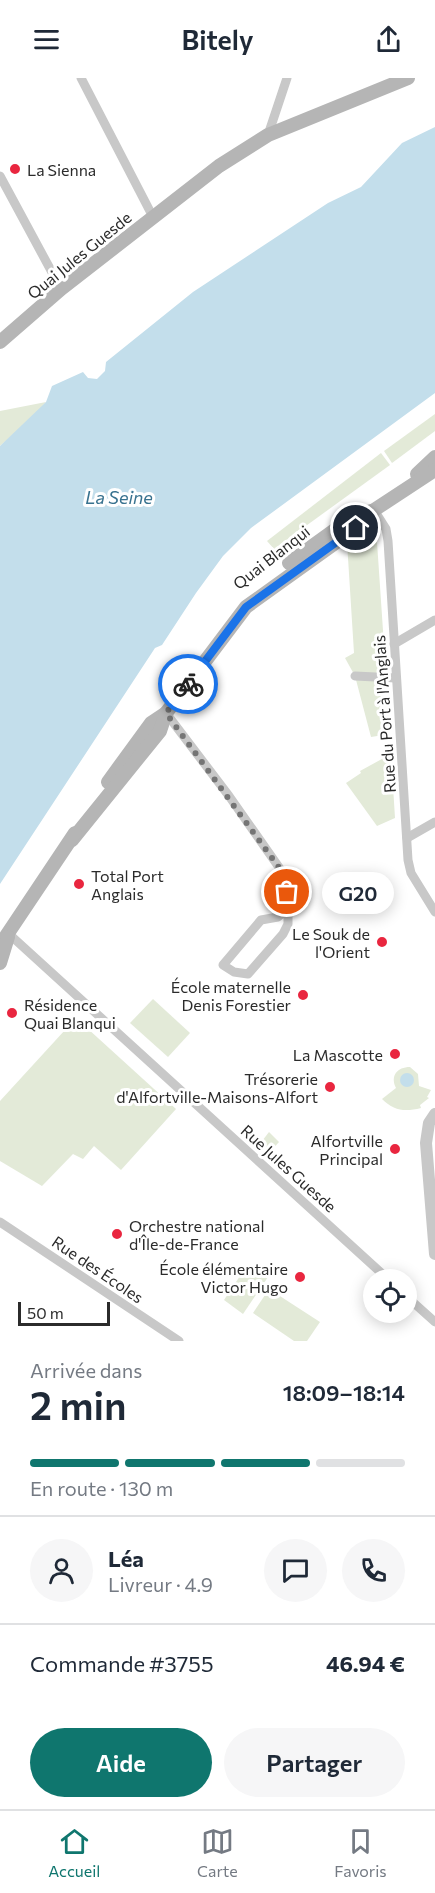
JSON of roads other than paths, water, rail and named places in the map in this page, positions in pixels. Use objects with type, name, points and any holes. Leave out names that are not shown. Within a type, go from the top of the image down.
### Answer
[{"type":"main road","points":[[268,135],[408,78]]},
{"type":"main road","name":"Quai Jules Guesde","points":[[0,342],[61,289],[219,166],[268,135]]},
{"type":"main road","name":"Quai Blanqui","points":[[391,499],[435,457]]},
{"type":"main road","name":"Quai Blanqui","points":[[0,945],[72,840],[81,820],[151,723],[166,713],[246,607],[356,528],[374,510],[435,470]]},
{"type":"main road","name":"Quai Blanqui","points":[[0,963],[9,934]]},
{"type":"street","points":[[81,78],[153,217]]},
{"type":"street","points":[[268,135],[287,78]]},
{"type":"street","points":[[0,176],[61,289]]},
{"type":"street","name":"Rue du Port à l'Anglais","points":[[374,510],[386,529],[388,541],[408,860],[411,873],[435,912]]},
{"type":"street","points":[[394,644],[435,620]]},
{"type":"street","points":[[355,676],[396,678]]},
{"type":"street","points":[[166,713],[283,873],[288,908],[288,924],[283,934],[248,974],[234,972],[223,965],[261,920],[278,917],[288,908]]},
{"type":"street","points":[[407,838],[435,822]]},
{"type":"street","name":"Rue Jules Guesde","points":[[9,934],[377,1269]]},
{"type":"street","points":[[435,1114],[426,1132],[432,1172],[435,1254]]},
{"type":"street","name":"Rue des Écoles","points":[[0,1222],[179,1341]]},
{"type":"street","points":[[417,1306],[435,1322]]},
{"type":"water","name":"La Seine","points":[[435,127],[435,393],[251,528],[223,556],[162,645],[155,648],[0,884],[0,446],[46,402],[52,386],[83,372],[88,378],[97,379],[105,371],[106,362],[193,292],[328,203],[361,187],[402,143]]},
{"type":"water","points":[[407,1073],[412,1075],[414,1080],[412,1085],[407,1087],[402,1085],[400,1080],[402,1075]]},
{"type":"place","name":"La Sienna","points":[[15,169]]},
{"type":"place","name":"Total Port Anglais","points":[[79,884]]},
{"type":"place","name":"G20","points":[[287,892]]},
{"type":"place","name":"Le Souk de l'Orient","points":[[382,942]]},
{"type":"place","name":"École maternelle Denis Forestier","points":[[303,995]]},
{"type":"place","name":"Résidence Quai Blanqui","points":[[12,1013]]},
{"type":"place","name":"La Mascotte","points":[[395,1054]]},
{"type":"place","name":"Trésorerie d'Alfortville-Maisons-Alfort","points":[[330,1087]]},
{"type":"place","name":"Alfortville Principal","points":[[395,1149]]},
{"type":"place","name":"Orchestre national d'Île-de-France","points":[[117,1234]]},
{"type":"place","name":"École élémentaire Victor Hugo","points":[[300,1277]]}]
